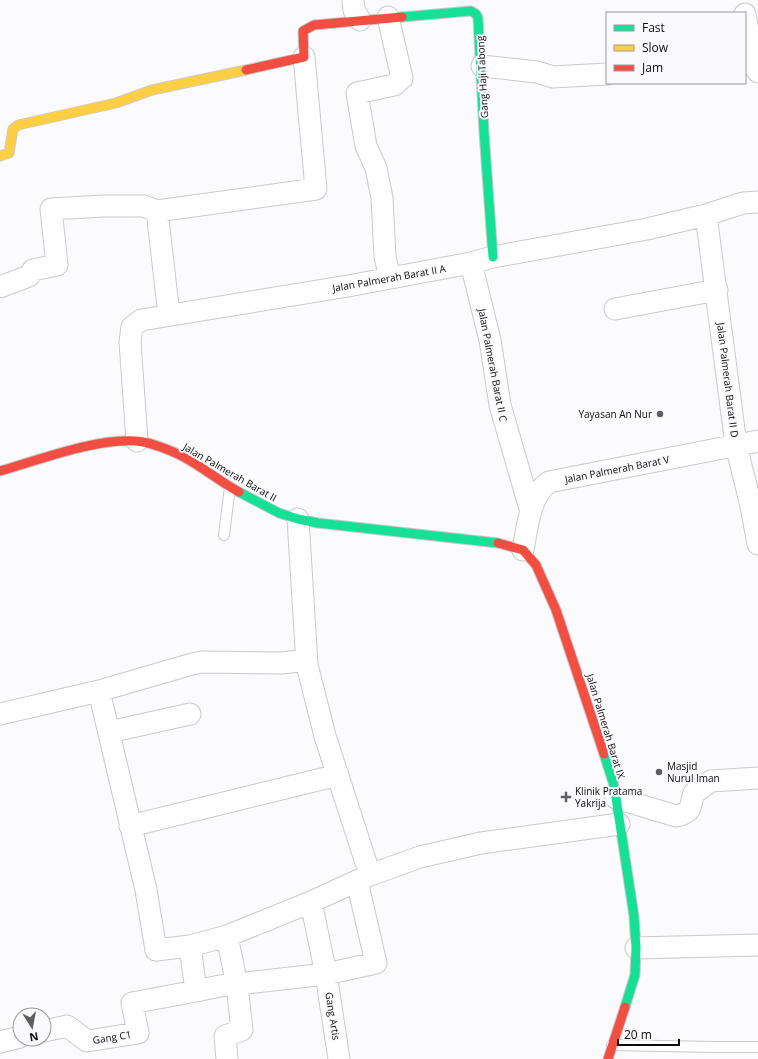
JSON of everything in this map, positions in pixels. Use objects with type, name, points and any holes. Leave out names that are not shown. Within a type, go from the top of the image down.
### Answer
[{"type":"street","points":[[353,0],[354,10],[360,20]]},
{"type":"street","points":[[742,0],[745,12]]},
{"type":"street","name":"Gang Haji Tabong","points":[[304,57],[303,31],[314,25],[388,17],[471,11],[476,14],[478,18],[482,66],[484,132],[493,257]]},
{"type":"street","points":[[388,17],[402,78],[394,85],[357,93],[366,146],[376,168],[382,198],[385,257],[390,278]]},
{"type":"street","points":[[746,24],[748,43],[754,65],[758,72]]},
{"type":"street","points":[[0,156],[9,153],[13,128],[18,125],[116,103],[152,90],[304,57],[316,188],[157,212],[144,206],[103,206],[51,209],[57,265],[33,270],[29,276],[0,287]]},
{"type":"street","points":[[482,66],[537,72],[553,77],[606,74]]},
{"type":"street","name":"Jalan Palmerah Barat II A","points":[[137,441],[130,334],[132,327],[141,320],[471,263],[493,257],[647,229],[706,215],[743,203],[758,202]]},
{"type":"street","points":[[157,212],[169,315]]},
{"type":"street","name":"Jalan Palmerah Barat II D","points":[[706,215],[736,445],[751,506],[758,544]]},
{"type":"street","name":"Jalan Palmerah Barat II C","points":[[471,263],[490,340],[500,405],[531,512]]},
{"type":"street","points":[[615,309],[716,290]]},
{"type":"street","name":"Jalan Palmerah Barat II","points":[[0,471],[80,448],[112,442],[137,441],[160,447],[180,455],[230,487],[279,514],[318,523],[493,542],[523,550]]},
{"type":"street","name":"Jalan Palmerah Barat V","points":[[523,550],[531,512],[543,486],[549,482],[758,441]]},
{"type":"street","points":[[298,519],[306,660],[325,736],[338,776],[363,878]]},
{"type":"street","name":"Jalan Palmerah Barat IX","points":[[523,550],[536,565],[544,580],[556,610],[591,713],[616,798],[634,916],[636,948],[635,975],[608,1059]]},
{"type":"street","points":[[0,714],[99,690],[202,662],[282,663],[306,660]]},
{"type":"street","points":[[99,690],[146,890],[156,950],[190,946],[227,936],[311,902],[363,878],[420,857],[481,843],[619,824]]},
{"type":"street","points":[[109,732],[190,714]]},
{"type":"street","points":[[130,826],[338,776]]},
{"type":"street","points":[[616,798],[676,816],[689,812],[694,793],[711,781],[758,778]]},
{"type":"street","name":"Gang C1","points":[[52,1030],[67,1026],[87,1041],[140,1039],[132,1002],[220,986],[326,974],[376,963],[363,878]]},
{"type":"street","name":"Gang Artis","points":[[311,902],[326,974],[339,1059]]},
{"type":"street","points":[[227,936],[237,985],[242,1030],[225,1036],[227,1059]]},
{"type":"street","points":[[636,948],[758,945]]},
{"type":"street","points":[[190,946],[196,991]]},
{"type":"street","points":[[0,1042],[12,1039]]},
{"type":"lane","points":[[224,535],[230,487]]},
{"type":"lane","points":[[612,1045],[758,1047]]},
{"type":"traffic: fast","points":[[402,17],[471,11],[476,14],[478,18],[493,257]]},
{"type":"traffic: fast","points":[[239,492],[279,513],[318,523],[498,543]]},
{"type":"traffic: fast","points":[[604,754],[613,782],[616,798],[634,916],[636,948],[635,975],[625,1007]]},
{"type":"traffic: slow","points":[[0,156],[9,153],[13,129],[18,125],[116,103],[152,90],[246,70]]},
{"type":"traffic: jam","points":[[246,70],[304,57],[303,31],[314,25],[402,17]]},
{"type":"traffic: jam","points":[[0,471],[86,446],[120,441],[136,441],[153,444],[180,455],[239,492]]},
{"type":"traffic: jam","points":[[498,543],[523,550],[536,565],[556,610],[604,754]]},
{"type":"traffic: jam","points":[[608,1059],[625,1007]]},
{"type":"place","name":"Yayasan An Nur","points":[[660,414]]},
{"type":"place","name":"Masjid Nurul Iman","points":[[659,772]]},
{"type":"place","name":"Klinik Pratama Yakrija","points":[[566,797]]}]
